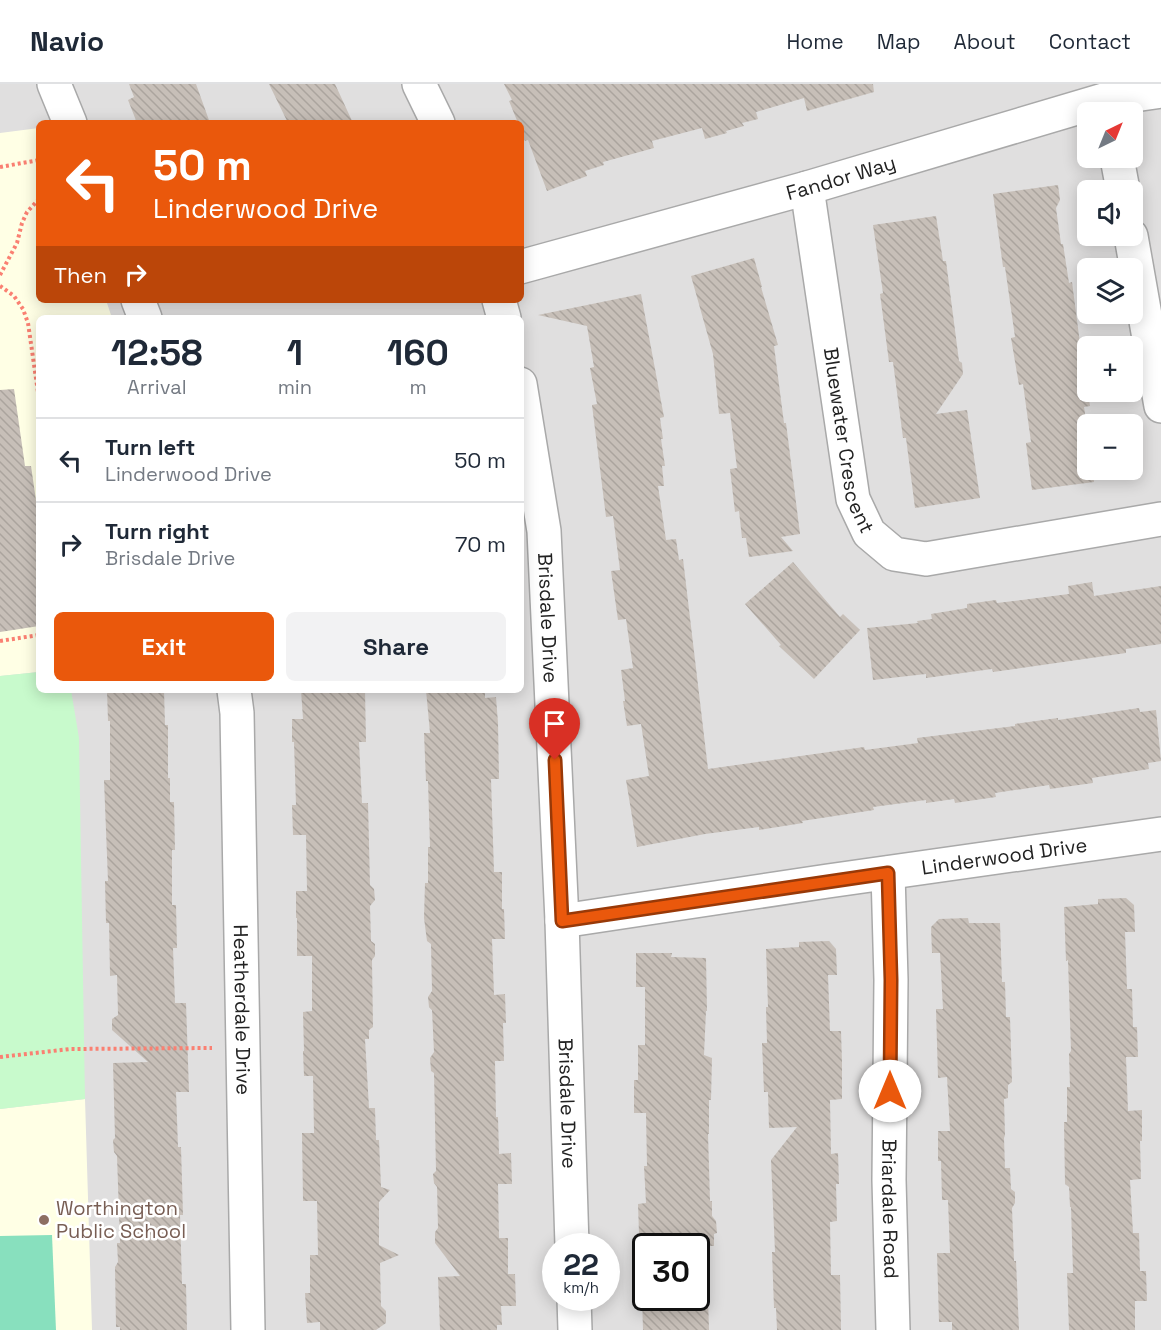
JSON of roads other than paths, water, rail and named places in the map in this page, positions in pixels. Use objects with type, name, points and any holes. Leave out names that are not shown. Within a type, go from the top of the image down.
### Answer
[{"type":"street","points":[[54,84],[69,120]]},
{"type":"street","points":[[419,84],[437,120]]},
{"type":"street","name":"Fandor Way","points":[[1122,102],[1161,91]]},
{"type":"street","name":"Fandor Way","points":[[524,266],[1077,114]]},
{"type":"street","name":"Bluewater Crescent","points":[[807,188],[853,499],[869,533],[894,554],[926,559],[1161,519]]},
{"type":"street","points":[[1133,246],[1161,406]]},
{"type":"street","name":"Brisdale Drive","points":[[524,410],[543,531],[562,921],[572,1233]]},
{"type":"street","name":"Heatherdale Drive","points":[[234,693],[237,713],[248,1330]]},
{"type":"street","name":"Linderwood Drive","points":[[562,921],[1161,834]]},
{"type":"street","name":"Briardale Road","points":[[888,873],[891,980],[890,1180],[893,1330]]},
{"type":"street","points":[[574,1311],[575,1330]]},
{"type":"place","name":"Worthington Public School","points":[[44,1220]]}]
